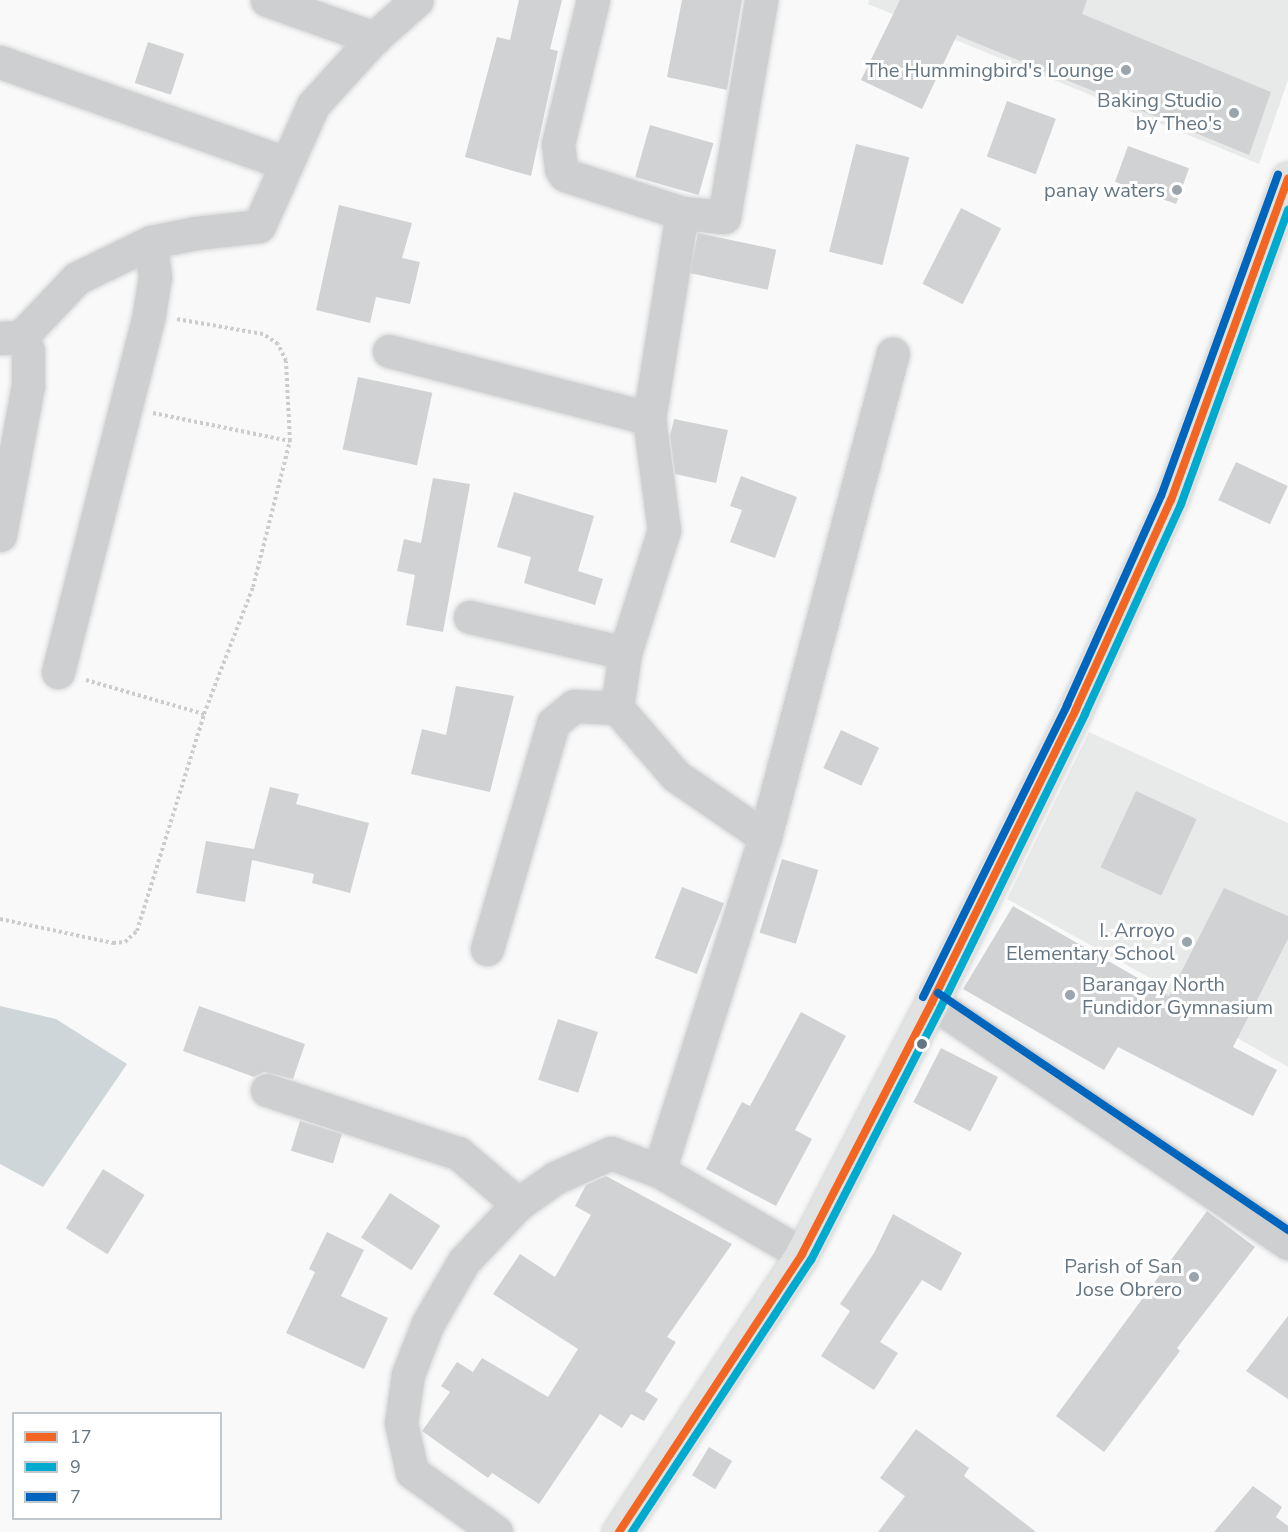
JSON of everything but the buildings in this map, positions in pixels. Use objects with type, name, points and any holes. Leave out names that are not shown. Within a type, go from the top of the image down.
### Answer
[{"type":"main road","points":[[619,1532],[802,1254],[932,1002],[1076,709],[1171,500],[1287,187]]},
{"type":"street","points":[[267,0],[374,38]]},
{"type":"street","points":[[0,536],[28,385],[27,351],[11,337],[77,278],[151,242],[196,233],[259,226],[314,105],[374,38],[417,0]]},
{"type":"street","points":[[593,0],[558,144],[561,169],[565,175],[682,213],[724,217],[761,0]]},
{"type":"street","points":[[0,62],[286,163]]},
{"type":"street","points":[[617,708],[626,653],[664,530],[649,418],[682,213]]},
{"type":"street","points":[[58,672],[128,408],[149,314],[155,277],[151,242]]},
{"type":"street","points":[[389,351],[649,418]]},
{"type":"street","points":[[659,1172],[765,837],[893,354]]},
{"type":"street","points":[[470,617],[626,653]]},
{"type":"street","points":[[488,949],[553,723],[574,706],[617,708],[676,776],[765,837]]},
{"type":"street","points":[[932,1002],[1288,1243]]},
{"type":"street","points":[[267,1090],[458,1153],[518,1204]]},
{"type":"street","points":[[496,1532],[412,1472],[401,1423],[408,1374],[428,1323],[464,1261],[518,1204],[555,1178],[611,1154],[659,1172],[802,1254]]},
{"type":"path","points":[[0,919],[113,943],[125,942],[137,931],[204,714],[254,587],[290,441],[286,361],[278,344],[263,334],[149,314]]},
{"type":"path","points":[[128,408],[290,441]]},
{"type":"path","points":[[58,672],[204,714]]},
{"type":"shaded area","points":[[869,0],[1288,0],[1288,80],[1259,164],[868,4]]},
{"type":"shaded area","name":"I. Arroyo Elementary School","points":[[1089,732],[1288,823],[1288,1067],[1162,995],[1163,985],[1007,899]]},
{"type":"shaded area","points":[[0,1006],[56,1019],[127,1064],[43,1187],[0,1164]]},
{"type":"transit line","name":"7","points":[[923,997],[1067,705],[1161,496],[1278,175]]},
{"type":"transit line","name":"17","points":[[619,1532],[802,1254],[932,1002],[1076,709],[1171,500],[1288,179]]},
{"type":"transit line","name":"9","points":[[632,1532],[811,1260],[941,1007],[1085,714],[1181,504],[1288,210]]},
{"type":"transit line","name":"7","points":[[938,993],[1288,1230]]},
{"type":"place","name":"The Hummingbird's Lounge","points":[[1126,70]]},
{"type":"place","name":"Baking Studio by Theo's","points":[[1234,113]]},
{"type":"place","name":"panay waters","points":[[1177,190]]},
{"type":"place","name":"I. Arroyo Elementary School","points":[[1187,942]]},
{"type":"place","name":"Barangay North Fundidor Gymnasium","points":[[1070,995]]},
{"type":"place","name":"Parish of San Jose Obrero","points":[[1194,1277]]}]
